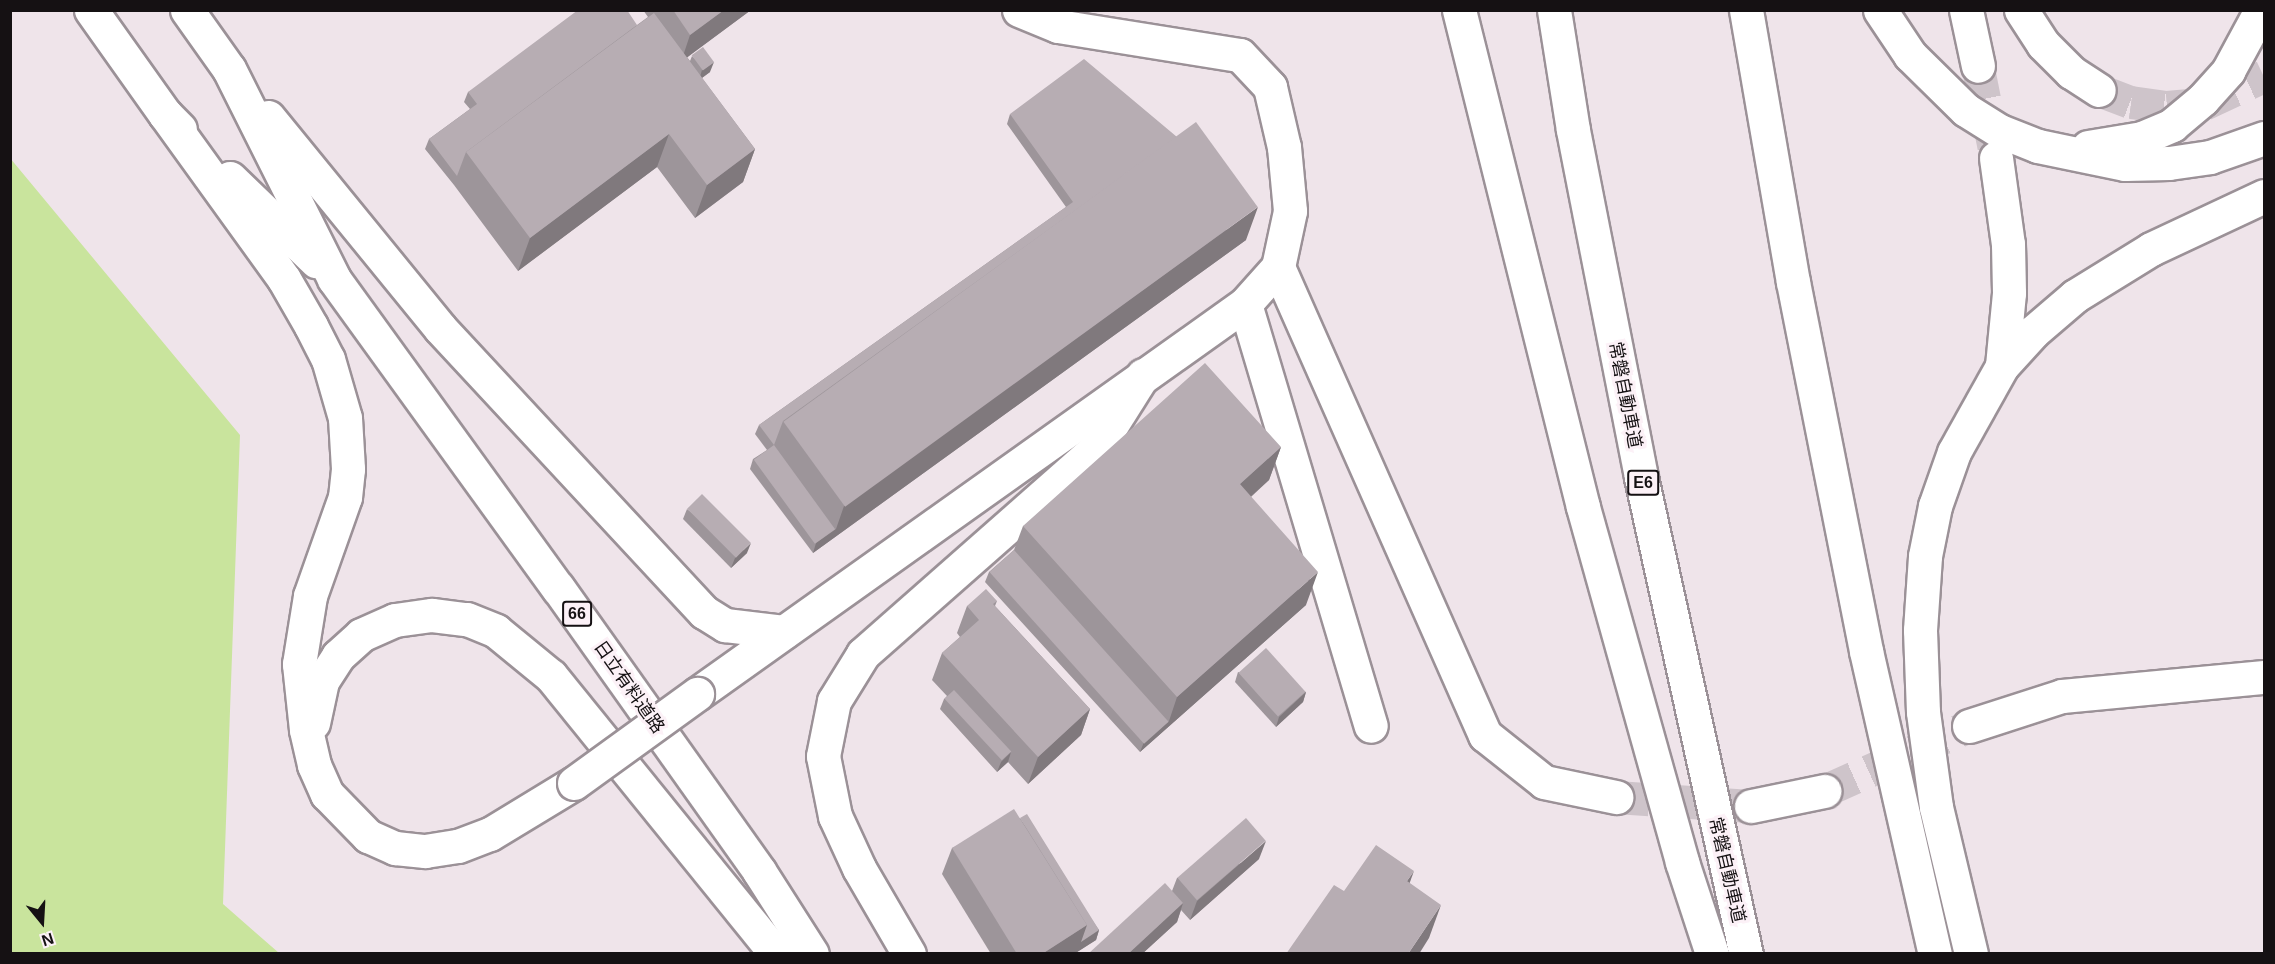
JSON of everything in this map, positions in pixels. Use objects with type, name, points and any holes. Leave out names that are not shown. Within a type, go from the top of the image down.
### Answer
[{"type":"main road","points":[[91,10],[284,279],[312,326],[328,359],[345,418],[348,469],[345,497],[310,596],[300,652],[304,719],[314,765],[327,795],[368,836],[395,848],[425,851],[458,846],[490,834],[574,783],[1245,304],[1278,267],[1290,211],[1284,147],[1270,87],[1240,55],[1058,26],[1019,10]]},
{"type":"main road","points":[[187,10],[229,69],[440,328],[704,612],[725,625],[784,632]]},
{"type":"main road","points":[[1460,10],[1583,507],[1682,862],[1712,954]]},
{"type":"main road","name":"常磐自動車道","points":[[1554,10],[1573,130],[1639,465],[1746,954]]},
{"type":"main road","points":[[1746,10],[1793,282],[1866,651],[1935,954]]},
{"type":"main road","points":[[1880,10],[1910,55],[1966,110],[2000,131],[2038,146],[2126,164],[2169,164],[2210,157],[2265,138]]},
{"type":"main road","points":[[1966,10],[1978,66]]},
{"type":"main road","points":[[2021,10],[2043,44],[2071,72],[2099,90]]},
{"type":"main road","points":[[2038,146],[2109,146],[2142,138],[2172,125],[2204,99],[2228,71],[2261,10]]},
{"type":"main road","points":[[229,69],[334,279]]},
{"type":"main road","points":[[165,114],[334,279]]},
{"type":"main road","points":[[1996,158],[2008,244],[2009,292],[2002,366]]},
{"type":"main road","points":[[1971,954],[1936,807],[1923,712],[1920,630],[1925,556],[1935,506],[1954,452],[2002,366],[2042,325],[2112,271],[2151,249],[2265,196]]},
{"type":"main road","points":[[1278,267],[1485,735],[1544,782],[1616,797]]},
{"type":"main road","name":"日立有料道路","points":[[334,279],[759,871],[812,954]]},
{"type":"main road","points":[[1245,304],[1371,726]]},
{"type":"main road","points":[[909,954],[859,868],[835,816],[823,756],[834,701],[863,654],[1097,448],[1143,375]]},
{"type":"main road","points":[[314,765],[315,711],[322,681],[338,656],[361,635],[395,620],[432,615],[467,619],[515,644],[551,676],[776,954]]},
{"type":"main road","points":[[1969,726],[2062,696],[2265,677]]},
{"type":"main road","points":[[1751,806],[1824,791]]},
{"type":"green space","points":[[10,158],[240,435],[223,904],[279,953],[11,953]]},
{"type":"building","points":[[578,10],[627,10],[637,25],[466,152],[457,176],[429,139],[477,104],[468,92]]},
{"type":"building","points":[[673,10],[724,10],[690,35]]},
{"type":"building","points":[[654,13],[755,149],[707,185],[669,134],[530,238],[466,152]]},
{"type":"building","points":[[703,47],[714,62],[703,71],[692,55]]},
{"type":"building","points":[[1084,59],[1177,137],[783,421],[774,445],[759,425],[1073,202],[1010,114]]},
{"type":"building","points":[[1196,122],[1258,207],[845,507],[783,422]]},
{"type":"building","points":[[1205,363],[1281,447],[1240,484],[1318,572],[1177,697],[1023,526]]},
{"type":"building","points":[[774,445],[835,529],[815,544],[754,460]]},
{"type":"building","points":[[702,494],[751,543],[736,558],[687,509]]},
{"type":"building","points":[[1014,550],[1169,722],[1144,744],[989,572]]},
{"type":"building","points":[[986,589],[997,601],[993,604],[1090,709],[1038,757],[942,653],[979,620],[967,606]]},
{"type":"building","points":[[1266,648],[1305,692],[1278,717],[1239,673]]},
{"type":"building","points":[[954,690],[1011,751],[1002,760],[944,699]]},
{"type":"building","points":[[1014,809],[1087,925],[1042,954],[1017,954],[952,848]]},
{"type":"building","points":[[1027,814],[1099,930],[1081,942],[1087,925],[1020,818]]},
{"type":"building","points":[[1246,818],[1266,841],[1197,900],[1177,878]]},
{"type":"building","points":[[1376,845],[1414,871],[1407,881],[1441,905],[1408,954],[1286,954],[1334,885],[1344,891]]},
{"type":"building","points":[[1165,883],[1183,903],[1128,954],[1088,954]]},
{"type":"tunnel","points":[[1978,66],[1994,147]]},
{"type":"tunnel","points":[[2099,90],[2131,102],[2167,107],[2204,104],[2264,76]]},
{"type":"tunnel","points":[[1824,791],[1969,726]]},
{"type":"tunnel","points":[[1616,797],[1751,806]]}]
